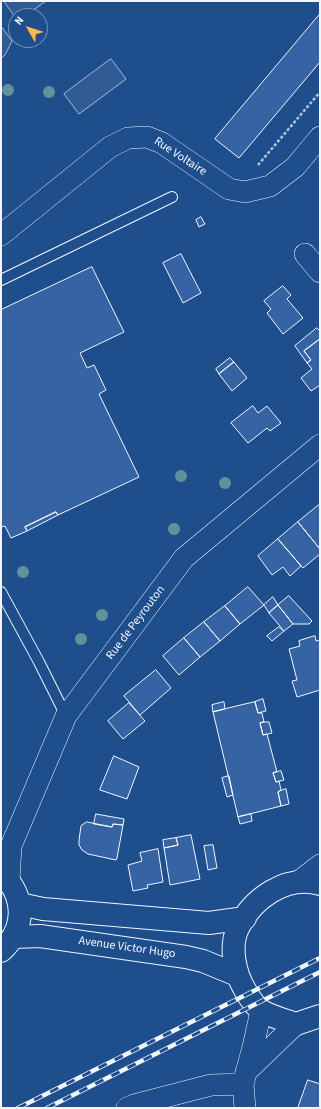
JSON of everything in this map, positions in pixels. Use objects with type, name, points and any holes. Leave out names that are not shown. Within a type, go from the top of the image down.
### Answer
[{"type":"main road","points":[[5,877],[16,892],[20,904],[20,921],[7,944]]},
{"type":"main road","points":[[320,884],[298,882],[282,886],[267,893],[254,904],[237,929],[234,943],[234,958],[237,975],[247,994],[261,1011],[296,1024],[320,1016]]},
{"type":"main road","points":[[20,904],[43,909],[209,923],[245,918]]},
{"type":"main road","name":"Avenue Victor Hugo","points":[[7,944],[40,936],[186,957],[203,961],[237,975]]},
{"type":"street","name":"Rue Voltaire","points":[[1,235],[110,147],[128,138],[147,136],[162,143],[229,189],[246,192],[270,186],[295,167],[320,137]]},
{"type":"street","points":[[306,254],[320,272]]},
{"type":"street","name":"Rue de Peyrouton","points":[[5,877],[6,850],[66,716],[184,558],[320,445]]},
{"type":"street","points":[[298,882],[320,865]]},
{"type":"street","points":[[244,1108],[245,1078],[261,1011]]},
{"type":"street","points":[[127,1108],[211,1085],[245,1078],[296,1024]]},
{"type":"lane","points":[[1,280],[172,197]]},
{"type":"lane","points":[[1,592],[66,716]]},
{"type":"path","points":[[237,190],[320,92]]},
{"type":"shaded area","points":[[4,1],[46,1],[36,8],[9,8]]},
{"type":"shaded area","points":[[1,26],[8,36],[8,48],[5,55],[1,58]]},
{"type":"shaded area","points":[[111,59],[126,79],[79,114],[64,94]]},
{"type":"building","points":[[320,14],[320,62],[239,158],[215,139]]},
{"type":"building","points":[[201,217],[205,224],[199,227],[196,220]]},
{"type":"building","points":[[181,254],[201,293],[183,303],[163,263]]},
{"type":"building","points":[[92,267],[124,332],[80,353],[87,368],[94,365],[106,390],[99,394],[139,477],[58,515],[56,512],[25,527],[27,531],[11,538],[5,526],[1,527],[1,310]]},
{"type":"building","points":[[283,286],[291,295],[287,299],[303,318],[283,334],[267,313],[271,309],[264,301]]},
{"type":"building","points":[[317,328],[320,331],[320,339],[304,351],[311,360],[307,363],[295,346]]},
{"type":"building","points":[[320,339],[320,385],[311,391],[301,378],[312,369],[307,363],[311,360],[304,351]]},
{"type":"building","points":[[230,358],[234,362],[219,374],[216,369]]},
{"type":"building","points":[[234,362],[247,378],[232,391],[219,374]]},
{"type":"building","points":[[253,406],[258,413],[267,406],[281,423],[270,431],[267,428],[248,443],[231,423]]},
{"type":"building","points":[[319,505],[320,507],[320,549],[298,522]]},
{"type":"building","points":[[56,512],[58,515],[27,531],[25,527]]},
{"type":"building","points":[[298,522],[320,549],[320,554],[303,568],[278,539]]},
{"type":"building","points":[[278,539],[301,566],[290,576],[283,567],[272,575],[258,556]]},
{"type":"building","points":[[248,587],[264,605],[240,624],[225,606]]},
{"type":"building","points":[[289,596],[312,621],[309,624],[293,624],[278,605]]},
{"type":"building","points":[[273,597],[278,605],[269,613],[264,605]]},
{"type":"building","points":[[278,605],[293,624],[284,631],[269,613]]},
{"type":"building","points":[[225,606],[240,624],[220,641],[204,622]]},
{"type":"building","points":[[204,622],[220,641],[200,657],[184,638]]},
{"type":"building","points":[[279,627],[284,631],[272,641],[267,636]]},
{"type":"building","points":[[315,636],[316,641],[320,640],[320,690],[297,697],[292,681],[297,680],[289,649],[300,646],[299,641]]},
{"type":"building","points":[[184,638],[200,657],[179,675],[163,656]]},
{"type":"building","points":[[156,670],[171,688],[140,715],[124,696]]},
{"type":"building","points":[[263,699],[266,711],[258,713],[255,702]]},
{"type":"building","points":[[224,702],[225,709],[213,712],[212,705]]},
{"type":"building","points":[[255,702],[258,713],[262,713],[264,722],[260,723],[263,735],[267,734],[277,772],[273,773],[276,782],[279,781],[281,790],[278,792],[281,806],[238,817],[213,712]]},
{"type":"building","points":[[129,703],[145,721],[123,739],[108,721]]},
{"type":"building","points":[[269,722],[272,733],[263,735],[260,723]]},
{"type":"building","points":[[114,756],[139,767],[127,799],[100,790]]},
{"type":"building","points":[[281,771],[284,780],[276,782],[273,773]]},
{"type":"building","points":[[229,776],[233,795],[227,797],[222,778]]},
{"type":"building","points":[[286,789],[289,804],[281,806],[278,792]]},
{"type":"building","points":[[96,814],[124,819],[123,825],[113,824],[112,827],[94,824]]},
{"type":"building","points":[[251,814],[252,821],[240,824],[238,817]]},
{"type":"building","points":[[87,822],[112,827],[113,824],[123,825],[116,860],[88,854],[82,850],[79,845],[81,826]]},
{"type":"building","points":[[191,835],[200,879],[170,885],[164,848],[178,845],[176,838]]},
{"type":"building","points":[[176,838],[178,845],[164,848],[163,840]]},
{"type":"building","points":[[213,845],[217,868],[208,870],[204,846]]},
{"type":"building","points":[[158,849],[163,882],[147,885],[148,888],[133,891],[128,865],[142,861],[140,853]]},
{"type":"building","points":[[308,1080],[320,1084],[320,1108],[298,1108]]},
{"type":"railway","points":[[18,1108],[320,958]]},
{"type":"railway","points":[[47,1108],[320,972]]}]
